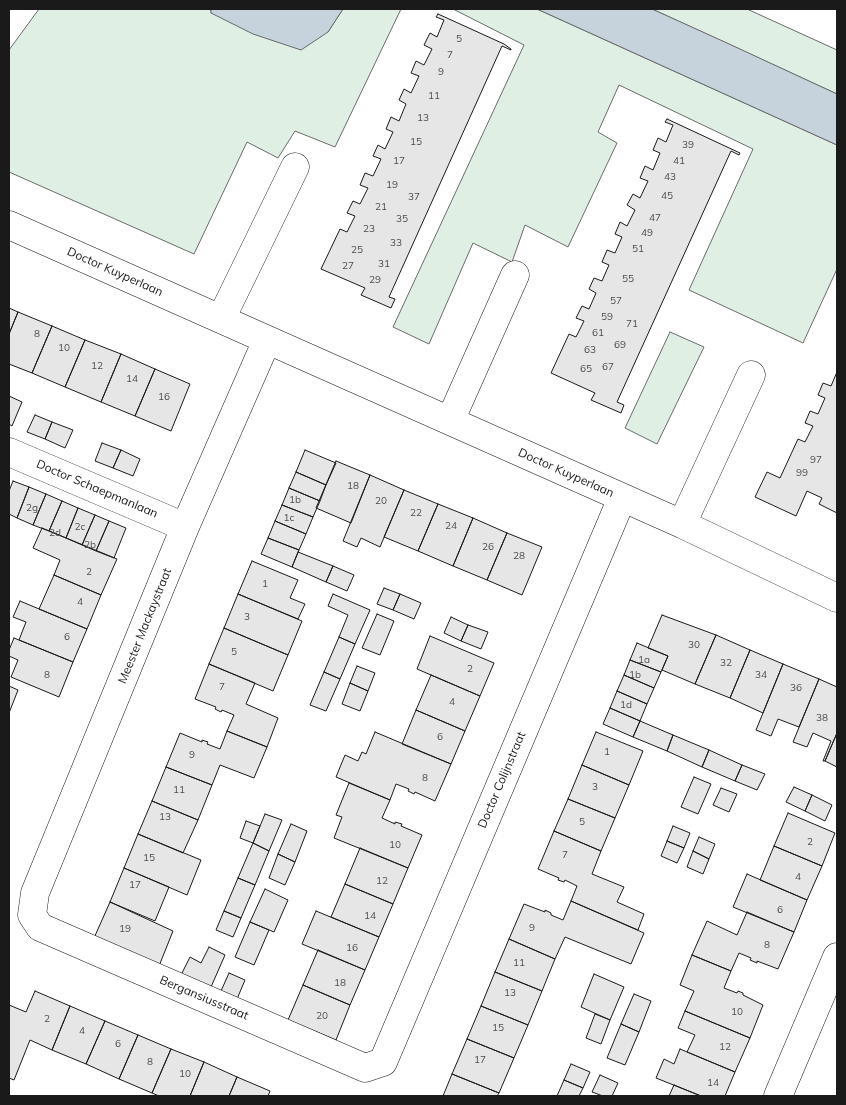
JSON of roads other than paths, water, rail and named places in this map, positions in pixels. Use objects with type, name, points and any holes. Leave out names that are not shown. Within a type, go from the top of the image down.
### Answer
[{"type":"street","points":[[221,319],[295,167]]},
{"type":"street","name":"Doctor Kuyperlaan","points":[[9,225],[682,524],[837,598]]},
{"type":"street","points":[[450,421],[515,275]]},
{"type":"street","name":"Meester Mackaystraat","points":[[32,915],[35,893],[185,527],[267,340]]},
{"type":"street","points":[[682,524],[751,375]]},
{"type":"street","name":"Doctor Schaepmanlaan","points":[[9,452],[185,527]]},
{"type":"street","name":"Doctor Colijnstraat","points":[[383,1062],[622,498]]},
{"type":"street","name":"Bergansiusstraat","points":[[32,915],[40,927],[365,1068],[383,1062]]},
{"type":"street","points":[[778,1096],[837,957]]}]
